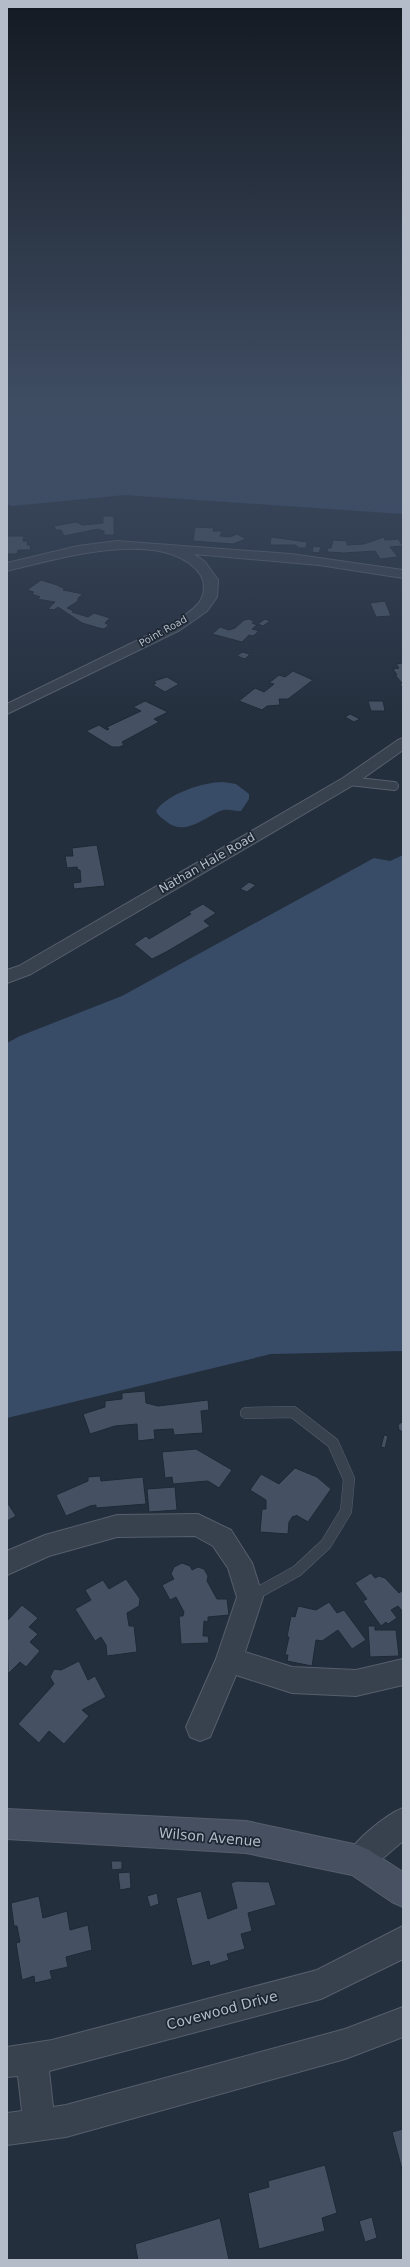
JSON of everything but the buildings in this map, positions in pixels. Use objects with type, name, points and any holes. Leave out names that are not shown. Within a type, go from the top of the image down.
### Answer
[{"type":"main road","name":"Wilson Avenue","points":[[7,1824],[246,1837],[358,1861],[403,1891]]},
{"type":"street","name":"Point Road","points":[[7,567],[78,550],[109,546],[165,548],[184,553],[200,565],[212,580],[210,597],[202,608],[175,627],[7,710]]},
{"type":"street","points":[[165,548],[290,558],[375,568],[403,574]]},
{"type":"street","name":"Nathan Hale Road","points":[[7,978],[25,970],[349,781],[403,743]]},
{"type":"street","points":[[7,1563],[45,1546],[117,1526],[198,1525],[222,1538],[239,1563],[250,1597],[229,1660],[200,1727]]},
{"type":"street","points":[[229,1660],[292,1680],[356,1683],[403,1672]]},
{"type":"street","points":[[358,1861],[403,1822]]},
{"type":"street","name":"Covewood Drive","points":[[38,2124],[20,2060],[52,2055],[321,1984],[397,1946],[403,1941]]},
{"type":"street","points":[[7,2129],[66,2121],[345,2044],[403,2022]]},
{"type":"lane","points":[[349,781],[394,786]]},
{"type":"lane","points":[[246,1413],[294,1412],[333,1443],[349,1479],[346,1511],[326,1544],[297,1571],[250,1597]]},
{"type":"water","points":[[298,507],[403,507],[403,514]]},
{"type":"water","points":[[223,782],[236,784],[249,794],[249,799],[241,811],[223,810],[194,825],[180,827],[173,826],[167,822],[159,816],[156,811],[168,799],[186,790],[206,784]]},
{"type":"water","points":[[403,855],[403,1351],[271,1354],[7,1418],[7,1043],[20,1036],[122,996],[374,858],[390,861]]}]
